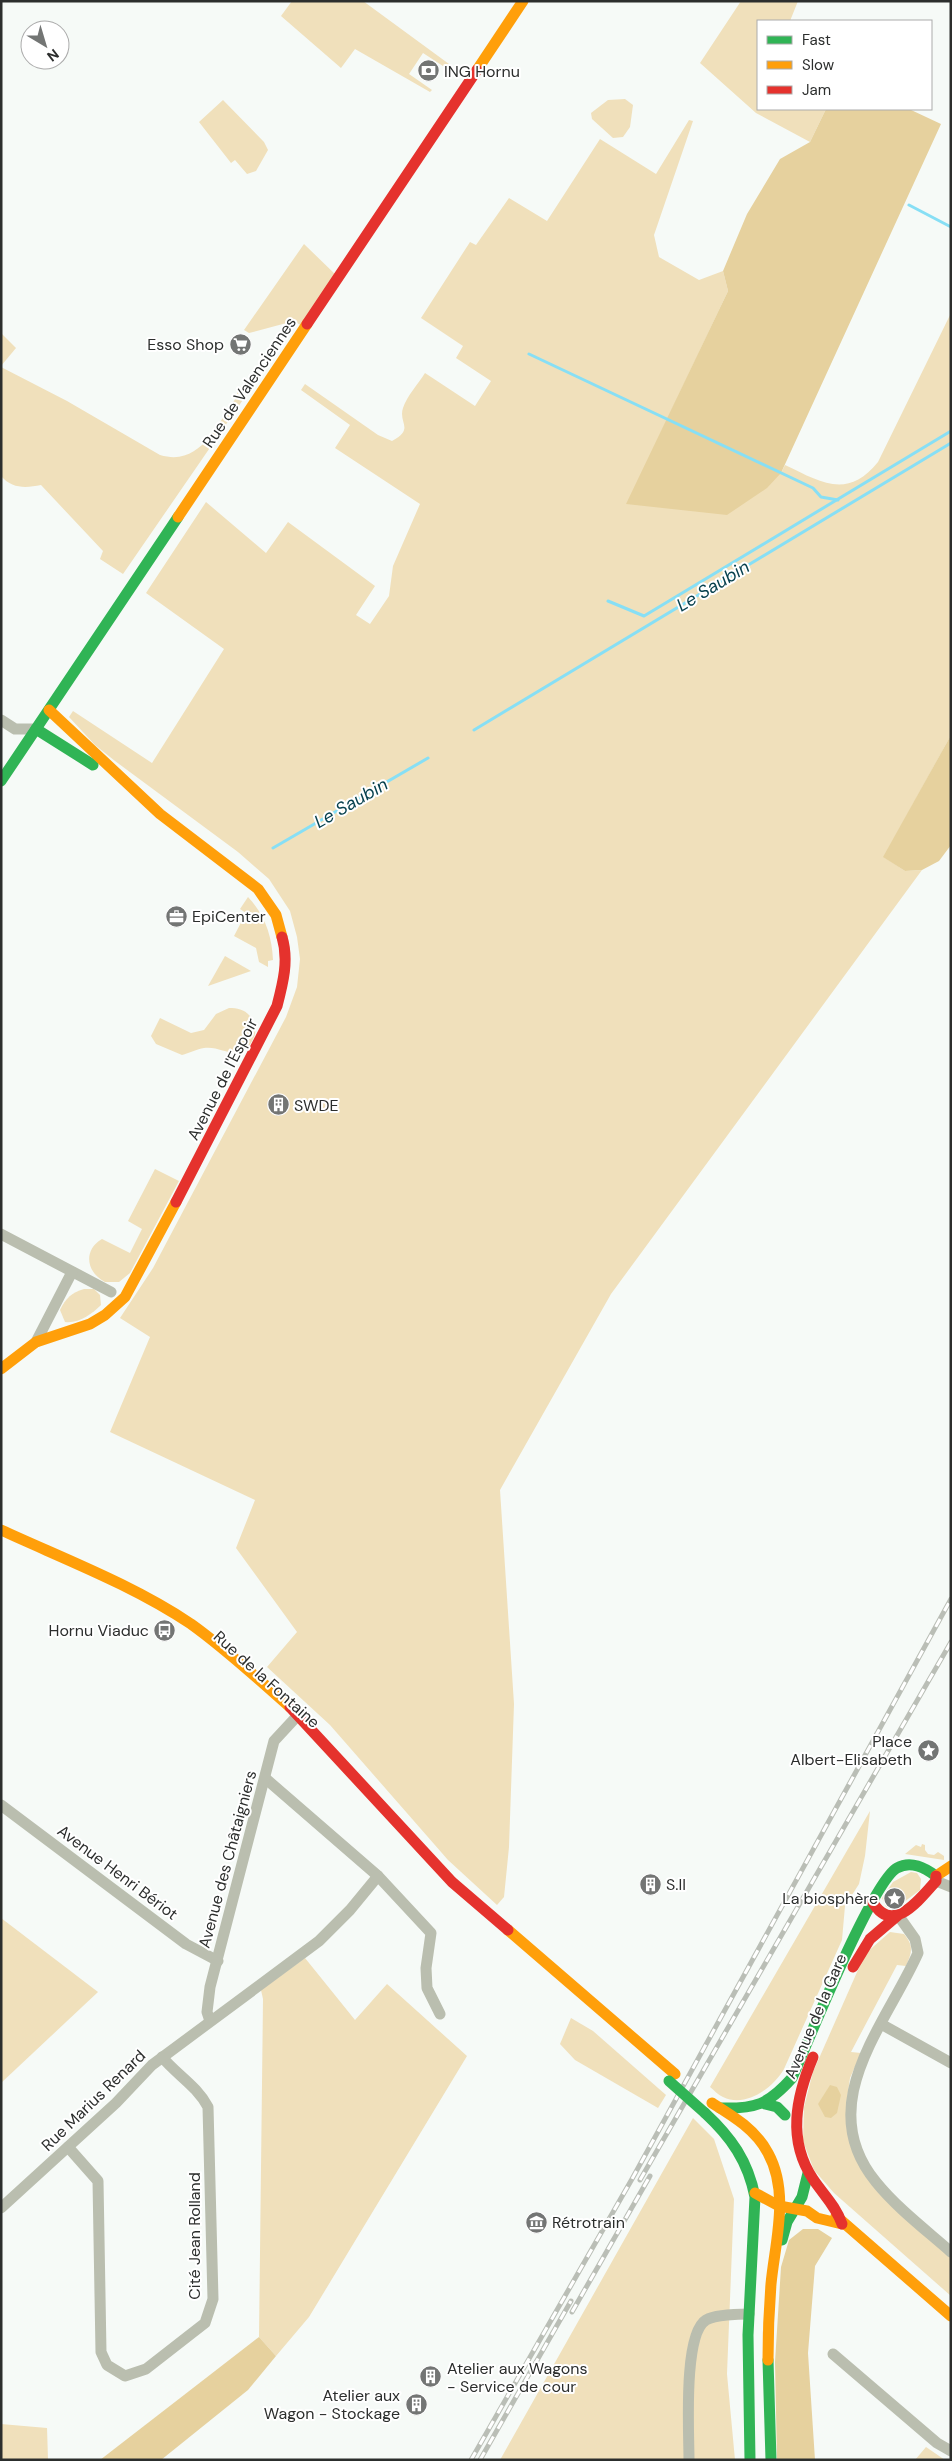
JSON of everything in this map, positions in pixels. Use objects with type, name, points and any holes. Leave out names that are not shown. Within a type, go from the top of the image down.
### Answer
[{"type":"main road","name":"Rue de Valenciennes","points":[[1,781],[523,1]]},
{"type":"main road","name":"Avenue de l'Espoir","points":[[1,1369],[36,1342],[90,1324],[105,1315],[125,1297],[244,1075],[277,1006],[286,973],[285,945],[280,925],[272,907],[262,894],[241,874],[160,814],[49,710]]},
{"type":"main road","points":[[36,729],[75,752],[113,778],[128,784]]},
{"type":"main road","name":"Rue de la Fontaine","points":[[1,1530],[120,1585],[189,1623],[242,1664],[296,1717],[430,1871],[672,2078],[712,2108]]},
{"type":"main road","name":"Rue de la Fontaine","points":[[1,1538],[68,1566],[146,1606],[197,1639],[296,1717]]},
{"type":"main road","name":"Avenue de la Gare","points":[[740,2151],[745,2125],[760,2106],[780,2092],[792,2078],[872,1901],[887,1875],[904,1865],[914,1863],[924,1866],[936,1878],[917,1902],[898,1916],[863,1948],[805,2075],[795,2128],[797,2148],[808,2173],[837,2208],[842,2224]]},
{"type":"main road","points":[[936,1878],[951,1866]]},
{"type":"main road","points":[[872,1901],[875,1910],[884,1916],[898,1916]]},
{"type":"main road","name":"Avenue de la Gare","points":[[760,2106],[777,2108],[784,2119],[791,2093],[792,2078]]},
{"type":"main road","points":[[712,2108],[760,2106]]},
{"type":"main road","points":[[712,2108],[745,2125],[765,2146],[773,2164],[778,2183],[780,2206],[773,2266],[768,2363],[771,2460]]},
{"type":"main road","points":[[712,2108],[749,2168],[755,2193],[756,2212],[749,2314],[750,2460]]},
{"type":"main road","points":[[796,2173],[805,2187],[842,2224],[951,2316]]},
{"type":"main road","points":[[773,2266],[793,2210],[802,2197],[808,2173]]},
{"type":"main road","points":[[755,2193],[780,2206],[793,2210],[807,2211],[817,2218],[842,2224]]},
{"type":"main road","points":[[782,2239],[793,2225],[817,2218]]},
{"type":"street","points":[[1,720],[15,728],[36,729]]},
{"type":"street","points":[[1,1234],[111,1292]]},
{"type":"street","points":[[36,1342],[72,1272]]},
{"type":"street","name":"Avenue des Châtaigniers","points":[[210,2020],[207,2003],[274,1741],[296,1717]]},
{"type":"street","points":[[265,1778],[378,1876],[431,1933],[426,1968],[427,1988],[440,2014]]},
{"type":"street","name":"Avenue Henri Bériot","points":[[1,1805],[186,1944],[218,1960]]},
{"type":"street","name":"Rue Marius Renard","points":[[1,2208],[162,2057],[319,1941],[350,1910],[378,1876]]},
{"type":"street","points":[[936,1878],[951,1887]]},
{"type":"street","points":[[898,1916],[915,1939],[918,1949],[855,2079],[850,2111],[854,2138],[862,2161],[878,2185],[951,2252]]},
{"type":"street","points":[[880,2024],[951,2063]]},
{"type":"street","name":"Cité Jean Rolland","points":[[68,2147],[98,2181],[101,2352],[107,2365],[125,2376],[146,2369],[205,2323],[213,2299],[208,2107],[200,2092],[172,2069],[162,2057]]},
{"type":"street","points":[[689,2460],[691,2351],[695,2333],[706,2320],[738,2314],[749,2314]]},
{"type":"street","points":[[833,2354],[937,2443],[951,2451]]},
{"type":"shaded area","points":[[292,1],[363,1],[449,64],[446,68],[423,53],[409,74],[432,90],[430,92],[355,49],[341,68],[281,16]]},
{"type":"shaded area","points":[[741,1],[798,1],[790,20],[757,20],[757,110],[826,110],[810,142],[756,113],[700,63]]},
{"type":"shaded area","points":[[625,99],[633,105],[630,127],[623,137],[613,138],[592,119],[591,113],[608,100]]},
{"type":"shaded area","points":[[223,100],[264,142],[268,150],[256,171],[247,174],[235,160],[231,163],[199,122]]},
{"type":"shaded area","points":[[826,110],[911,110],[941,124],[781,473],[767,488],[727,515],[626,504],[728,291],[723,271],[747,214],[780,159],[810,142]]},
{"type":"shaded area","points":[[689,120],[693,121],[654,235],[659,257],[699,280],[723,271],[728,291],[627,504],[781,473],[785,465],[822,482],[833,484],[855,481],[867,474],[878,462],[951,313],[951,735],[884,857],[905,871],[922,870],[611,1294],[500,1490],[514,1704],[509,1847],[504,1897],[497,1905],[448,1860],[330,1725],[267,1667],[297,1632],[236,1548],[255,1500],[110,1432],[150,1337],[120,1318],[153,1268],[286,1017],[297,987],[300,959],[297,937],[290,911],[269,879],[238,852],[95,745],[69,717],[73,711],[152,763],[224,649],[146,593],[206,502],[266,553],[288,522],[375,586],[356,615],[370,624],[389,596],[393,566],[420,504],[335,448],[350,425],[301,390],[305,384],[378,435],[392,441],[403,433],[403,408],[425,373],[475,406],[491,381],[456,358],[463,346],[421,318],[470,242],[476,245],[509,198],[547,221],[600,139],[656,174]]},
{"type":"shaded area","points":[[304,244],[338,277],[305,328],[294,321],[249,333],[244,330]]},
{"type":"shaded area","points":[[1,333],[16,348],[1,366]]},
{"type":"shaded area","points":[[1,367],[67,401],[160,455],[174,457],[186,455],[206,442],[236,398],[238,390],[249,391],[123,574],[100,559],[103,551],[41,485],[30,487],[15,485],[1,476]]},
{"type":"shaded area","points":[[951,735],[951,845],[939,861],[922,870],[905,871],[883,857]]},
{"type":"shaded area","points":[[248,897],[259,911],[269,934],[273,960],[268,961],[268,967],[259,962],[256,948],[234,936],[246,913],[240,909]]},
{"type":"shaded area","points":[[225,956],[251,971],[208,986]]},
{"type":"shaded area","points":[[229,1008],[243,1010],[254,1023],[254,1037],[244,1051],[232,1053],[204,1048],[182,1055],[156,1044],[151,1036],[160,1018],[191,1033],[204,1030],[216,1014]]},
{"type":"shaded area","points":[[155,1169],[179,1181],[130,1273],[119,1282],[105,1282],[94,1273],[91,1267],[89,1261],[92,1249],[102,1239],[130,1253],[142,1229],[128,1221]]},
{"type":"shaded area","points":[[84,1289],[94,1289],[100,1295],[101,1305],[84,1318],[65,1322],[60,1310],[62,1306],[72,1294]]},
{"type":"shaded area","points":[[870,1811],[865,1856],[859,1884],[845,1906],[842,1940],[784,2069],[766,2089],[750,2098],[732,2100],[721,2096],[710,2087]]},
{"type":"shaded area","points":[[922,1844],[925,1845],[925,1850],[928,1854],[934,1855],[938,1852],[944,1856],[944,1860],[905,1854],[916,1845],[921,1847]]},
{"type":"shaded area","points":[[911,1872],[917,1873],[921,1879],[920,1890],[896,1908],[886,1907],[882,1898],[893,1882]]},
{"type":"shaded area","points":[[1,1918],[98,1992],[1,2083]]},
{"type":"shaded area","points":[[890,1932],[904,1934],[911,1946],[911,1953],[906,1966],[897,1965],[851,2052],[861,2053],[850,2078],[846,2118],[857,2160],[873,2186],[951,2258],[951,2296],[834,2193],[814,2170],[803,2141],[804,2107],[813,2072],[865,1954]]},
{"type":"shaded area","points":[[305,1958],[355,2020],[387,1984],[467,2056],[309,2317],[276,2356],[259,2337],[263,1999],[261,1990]]},
{"type":"shaded area","points":[[571,2018],[593,2031],[666,2095],[658,2108],[575,2060],[560,2044]]},
{"type":"shaded area","points":[[830,2085],[837,2087],[841,2095],[837,2113],[831,2118],[825,2117],[818,2104]]},
{"type":"shaded area","points":[[693,2118],[714,2139],[734,2199],[727,2374],[735,2460],[500,2460]]},
{"type":"shaded area","points":[[803,2229],[818,2229],[832,2238],[815,2266],[808,2353],[815,2460],[777,2460],[775,2362],[781,2267],[789,2240]]},
{"type":"shaded area","points":[[259,2337],[276,2356],[248,2390],[161,2460],[100,2460]]},
{"type":"shaded area","points":[[1,2424],[47,2428],[48,2460],[1,2460]]},
{"type":"shaded area","points":[[926,2447],[945,2460],[915,2460]]},
{"type":"waterway","points":[[909,205],[951,227]]},
{"type":"waterway","points":[[529,354],[813,488],[821,497],[838,500]]},
{"type":"waterway","points":[[608,601],[644,616],[951,431]]},
{"type":"waterway","name":"Le Saubin","points":[[474,730],[951,443]]},
{"type":"waterway","name":"Le Saubin","points":[[273,848],[428,758]]},
{"type":"railway","points":[[471,2460],[632,2179],[951,1599]]},
{"type":"railway","points":[[640,2180],[951,1642]]},
{"type":"railway","points":[[572,2312],[650,2176]]},
{"type":"railway","points":[[480,2460],[571,2301]]},
{"type":"traffic: fast","points":[[1,781],[178,517]]},
{"type":"traffic: fast","points":[[36,729],[93,765]]},
{"type":"traffic: fast","points":[[720,2108],[743,2108],[760,2104],[776,2094],[792,2078],[857,1931],[872,1902],[886,1880],[897,1868],[907,1865],[918,1866],[936,1876]]},
{"type":"traffic: fast","points":[[669,2081],[705,2113]]},
{"type":"traffic: fast","points":[[765,2104],[777,2107],[785,2115]]},
{"type":"traffic: fast","points":[[705,2113],[723,2131],[737,2150],[748,2172],[755,2197],[748,2335],[750,2460]]},
{"type":"traffic: fast","points":[[782,2240],[787,2222],[802,2197],[808,2173]]},
{"type":"traffic: fast","points":[[768,2360],[771,2460]]},
{"type":"traffic: slow","points":[[477,70],[523,1]]},
{"type":"traffic: slow","points":[[178,517],[307,324]]},
{"type":"traffic: slow","points":[[49,710],[160,814],[258,889],[276,915],[282,937]]},
{"type":"traffic: slow","points":[[1,1369],[36,1342],[90,1324],[105,1315],[125,1297],[176,1202]]},
{"type":"traffic: slow","points":[[1,1530],[98,1573],[169,1610],[191,1624],[242,1664],[290,1707]]},
{"type":"traffic: slow","points":[[936,1876],[951,1866]]},
{"type":"traffic: slow","points":[[508,1930],[675,2074]]},
{"type":"traffic: slow","points":[[712,2103],[751,2130],[763,2145],[775,2168],[780,2201],[778,2235],[771,2284],[768,2360]]},
{"type":"traffic: slow","points":[[755,2193],[779,2206],[807,2211],[817,2218],[842,2224]]},
{"type":"traffic: slow","points":[[836,2216],[951,2316]]},
{"type":"traffic: jam","points":[[307,324],[477,70]]},
{"type":"traffic: jam","points":[[176,1202],[277,1006],[285,963],[282,937]]},
{"type":"traffic: jam","points":[[290,1707],[452,1882],[508,1930]]},
{"type":"traffic: jam","points":[[872,1901],[880,1911],[888,1915],[897,1915],[914,1905],[936,1881],[936,1876]]},
{"type":"traffic: jam","points":[[853,1967],[870,1939],[897,1916]]},
{"type":"traffic: jam","points":[[813,2057],[802,2087],[797,2118],[797,2134],[805,2164],[813,2179],[833,2206],[842,2224]]},
{"type":"place","name":"ING Hornu","points":[[428,71]]},
{"type":"place","name":"Esso Shop","points":[[240,344]]},
{"type":"place","name":"EpiCenter","points":[[176,916]]},
{"type":"place","name":"SWDE","points":[[278,1105]]},
{"type":"place","name":"Hornu Viaduc","points":[[165,1630]]},
{"type":"place","name":"Place Albert-Elisabeth","points":[[928,1750]]},
{"type":"place","name":"S.II","points":[[650,1884]]},
{"type":"place","name":"La biosphère","points":[[894,1898]]},
{"type":"place","name":"Rétrotrain","points":[[536,2222]]},
{"type":"place","name":"Atelier aux Wagons - Service de cour","points":[[431,2377]]},
{"type":"place","name":"Atelier aux Wagon - Stockage","points":[[416,2404]]}]
